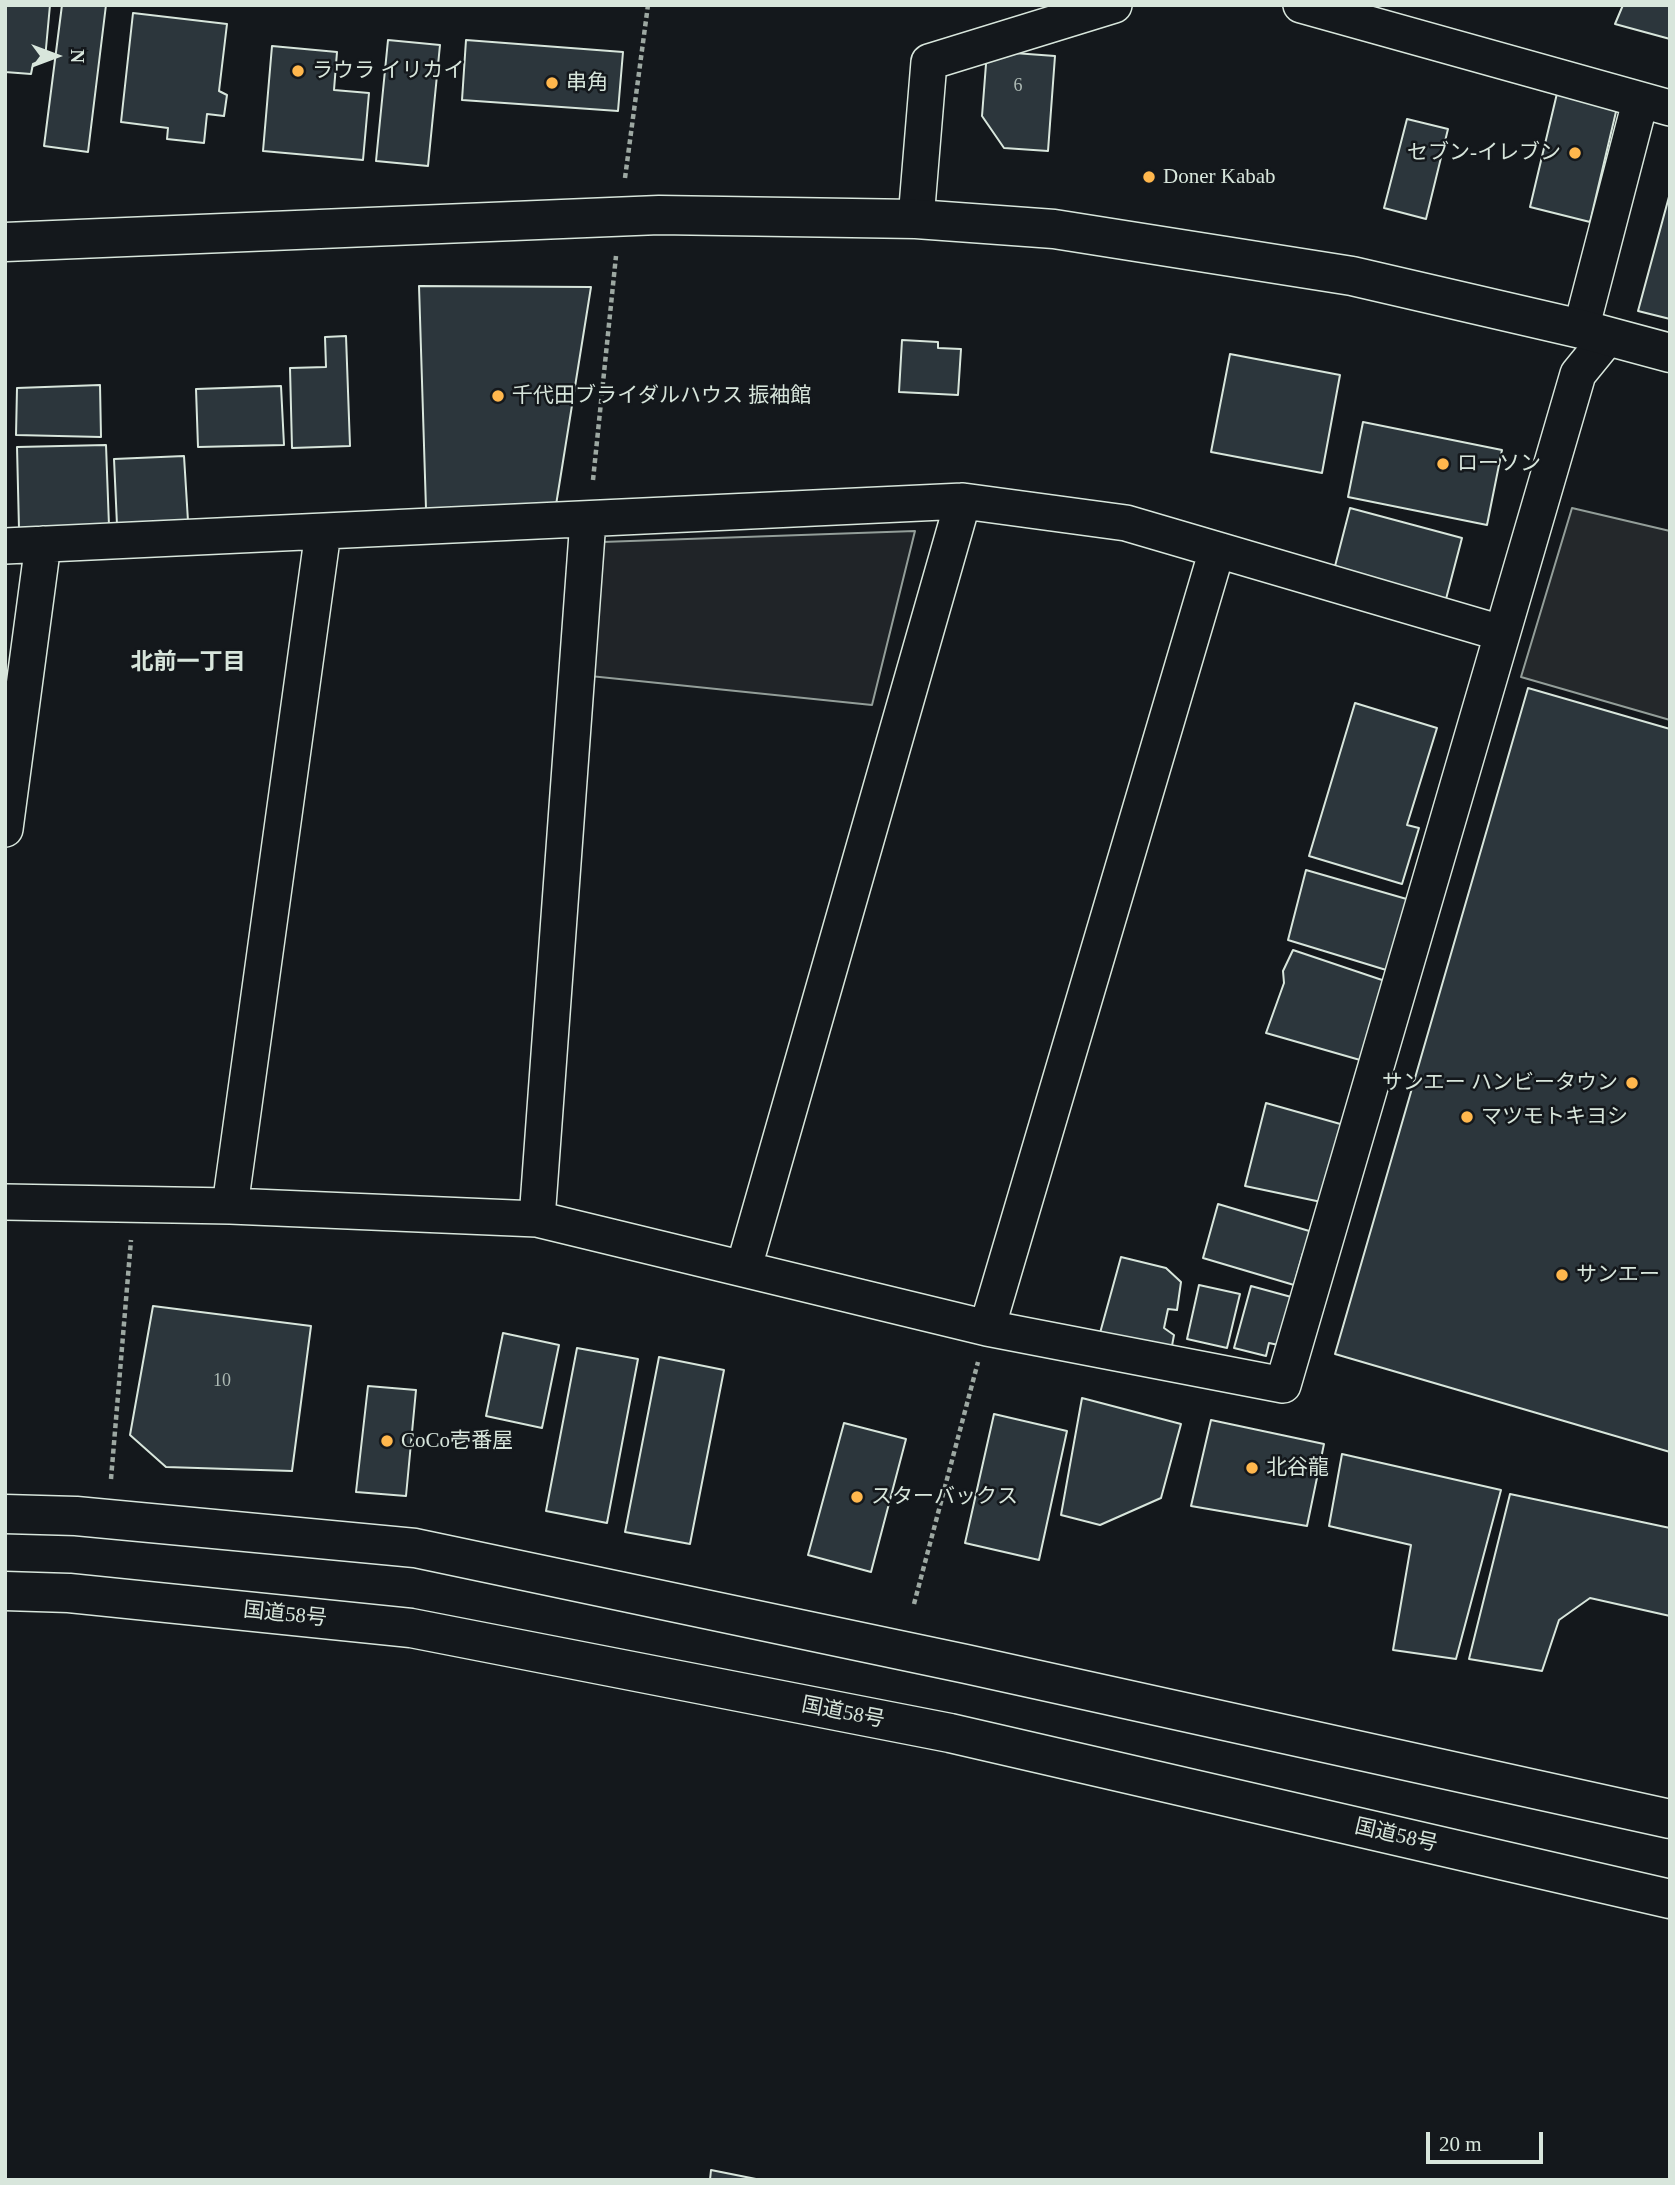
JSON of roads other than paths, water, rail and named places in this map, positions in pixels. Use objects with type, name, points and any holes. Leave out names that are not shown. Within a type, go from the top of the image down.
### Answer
[{"type":"main road","points":[[5,242],[620,216],[852,216],[916,219],[1054,229],[1352,276],[1595,332],[1670,354]]},
{"type":"main road","points":[[5,1514],[76,1516],[415,1548],[966,1664],[1670,1819]]},
{"type":"main road","name":"国道58号","points":[[5,1591],[69,1593],[411,1628],[950,1733],[1670,1899]]},
{"type":"street","points":[[916,219],[929,62],[1114,5]]},
{"type":"street","points":[[5,1202],[230,1206],[537,1219],[987,1328],[1283,1385],[1501,633],[1578,374],[1595,332],[1655,105],[1301,5]]},
{"type":"street","points":[[5,546],[962,501],[1126,523],[1501,633]]},
{"type":"street","points":[[744,1267],[962,501]]},
{"type":"street","points":[[537,1219],[589,520]]},
{"type":"street","points":[[230,1206],[323,532]]},
{"type":"street","points":[[5,829],[43,544]]},
{"type":"street","points":[[987,1328],[1217,550]]},
{"type":"place","name":"ラウラ イリカイ","points":[[298,71]]},
{"type":"place","name":"串角","points":[[552,83]]},
{"type":"place","name":"セブン-イレブン","points":[[1575,153]]},
{"type":"place","name":"Doner Kabab","points":[[1149,177]]},
{"type":"place","name":"千代田ブライダルハウス 振袖館","points":[[498,396]]},
{"type":"place","name":"ローソン","points":[[1443,464]]},
{"type":"place","name":"サンエー ハンビータウン","points":[[1632,1083]]},
{"type":"place","name":"マツモトキヨシ","points":[[1467,1117]]},
{"type":"place","name":"サンエー","points":[[1562,1275]]},
{"type":"place","name":"CoCo壱番屋","points":[[387,1441]]},
{"type":"place","name":"北谷龍","points":[[1252,1468]]},
{"type":"place","name":"スターバックス","points":[[857,1497]]},
{"type":"district","name":"北前一丁目","points":[[188,663]]}]
